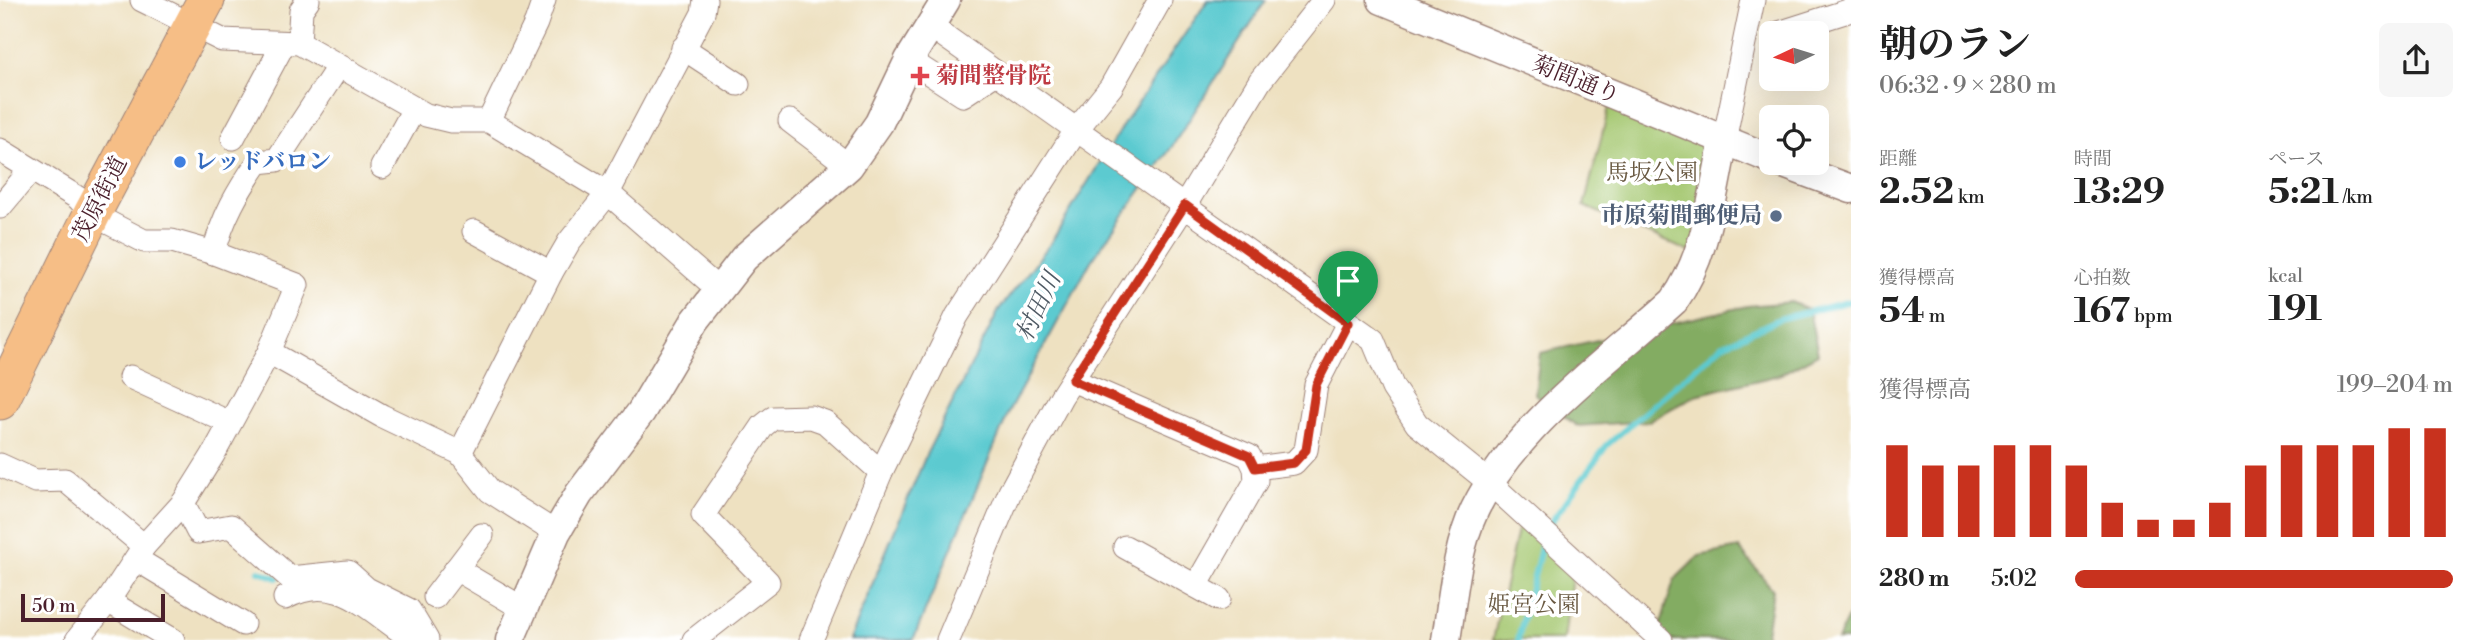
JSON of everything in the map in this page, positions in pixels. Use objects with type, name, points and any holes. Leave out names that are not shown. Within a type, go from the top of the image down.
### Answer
[{"type":"main road","name":"茂原街道","points":[[0,401],[85,206],[178,8]]},
{"type":"main road","name":"茂原街道","points":[[0,349],[85,206]]},
{"type":"street","points":[[233,138],[292,43],[302,10],[308,0]]},
{"type":"street","points":[[489,121],[544,0]]},
{"type":"street","points":[[460,453],[569,242],[608,193],[703,13],[705,0]]},
{"type":"street","points":[[517,638],[522,608],[556,533],[579,494],[641,412],[718,289],[744,258],[849,166],[878,123],[909,60],[946,0]]},
{"type":"street","points":[[811,640],[881,472],[957,316],[1077,129],[1111,87],[1160,0]]},
{"type":"street","points":[[948,640],[1010,492],[1072,380],[1185,205],[1261,80],[1324,0]]},
{"type":"street","name":"菊間通り","points":[[1382,0],[1759,154]]},
{"type":"street","points":[[1446,640],[1459,558],[1474,511],[1509,454],[1532,429],[1674,301],[1682,291],[1699,256],[1753,0]]},
{"type":"street","points":[[178,8],[222,40],[292,43],[414,109],[451,121],[489,121],[608,193],[718,289]]},
{"type":"street","points":[[1801,21],[1823,9],[1851,10]]},
{"type":"street","points":[[929,24],[1373,340],[1394,388],[1417,424],[1490,484],[1661,640]]},
{"type":"street","points":[[1744,44],[1759,40]]},
{"type":"street","points":[[683,48],[738,84]]},
{"type":"street","points":[[909,60],[963,95],[996,73]]},
{"type":"street","points":[[214,253],[218,233],[235,194],[258,162],[277,160],[338,67]]},
{"type":"street","points":[[382,167],[414,109]]},
{"type":"street","points":[[790,121],[849,166]]},
{"type":"street","points":[[0,150],[144,241],[172,241],[214,253],[297,285],[269,352],[183,503],[140,553],[108,601],[77,640]]},
{"type":"street","points":[[0,207],[31,170]]},
{"type":"street","points":[[1814,175],[1851,189]]},
{"type":"street","points":[[474,231],[551,274]]},
{"type":"street","points":[[1255,468],[1294,463],[1306,450],[1316,385],[1348,323]]},
{"type":"street","points":[[269,352],[382,416],[460,453],[490,491],[556,533]]},
{"type":"street","points":[[130,377],[230,423]]},
{"type":"street","points":[[1072,380],[1249,456],[1255,468],[1256,481],[1196,586]]},
{"type":"street","points":[[694,640],[768,582],[703,515],[763,426],[773,418],[811,417],[825,422],[881,472]]},
{"type":"street","points":[[0,465],[35,481],[65,480],[140,553],[243,624]]},
{"type":"street","points":[[183,503],[198,532],[231,526],[290,578],[348,572],[367,589],[409,610],[427,640]]},
{"type":"street","points":[[435,597],[482,535]]},
{"type":"street","points":[[1125,547],[1219,599]]},
{"type":"street","points":[[456,569],[522,608]]},
{"type":"street","points":[[285,598],[302,589],[338,589],[405,634],[404,640]]},
{"type":"street","points":[[108,601],[173,640]]},
{"type":"green space","name":"馬坂公園","points":[[1612,95],[1724,141],[1699,256],[1584,206]]},
{"type":"green space","points":[[1791,302],[1809,310],[1818,354],[1779,375],[1696,395],[1649,421],[1577,426],[1535,394],[1540,353],[1747,306]]},
{"type":"green space","name":"姫宮公園","points":[[1521,512],[1574,561],[1564,640],[1493,640]]},
{"type":"green space","points":[[1739,548],[1773,590],[1765,640],[1656,640],[1674,580],[1699,556]]},
{"type":"green space","points":[[1851,611],[1851,640],[1837,640]]},
{"type":"water","name":"村田川","points":[[1208,0],[1266,0],[1173,145],[1091,261],[1010,409],[913,640],[849,640],[927,453],[999,310],[1050,244],[1121,128]]},
{"type":"waterway","points":[[1546,529],[1607,445],[1721,346],[1779,319],[1851,301]]},
{"type":"waterway","points":[[1518,640],[1543,540]]},
{"type":"waterway","points":[[259,571],[277,578]]},
{"type":"place","name":"菊間整骨院","points":[[920,76]]},
{"type":"place","name":"レッドバロン","points":[[180,162]]},
{"type":"place","name":"市原菊間郵便局","points":[[1776,216]]},
{"type":"route","points":[[1185,205],[1348,323],[1316,385],[1306,450],[1294,463],[1255,468],[1249,456],[1072,380],[1185,205]]}]
